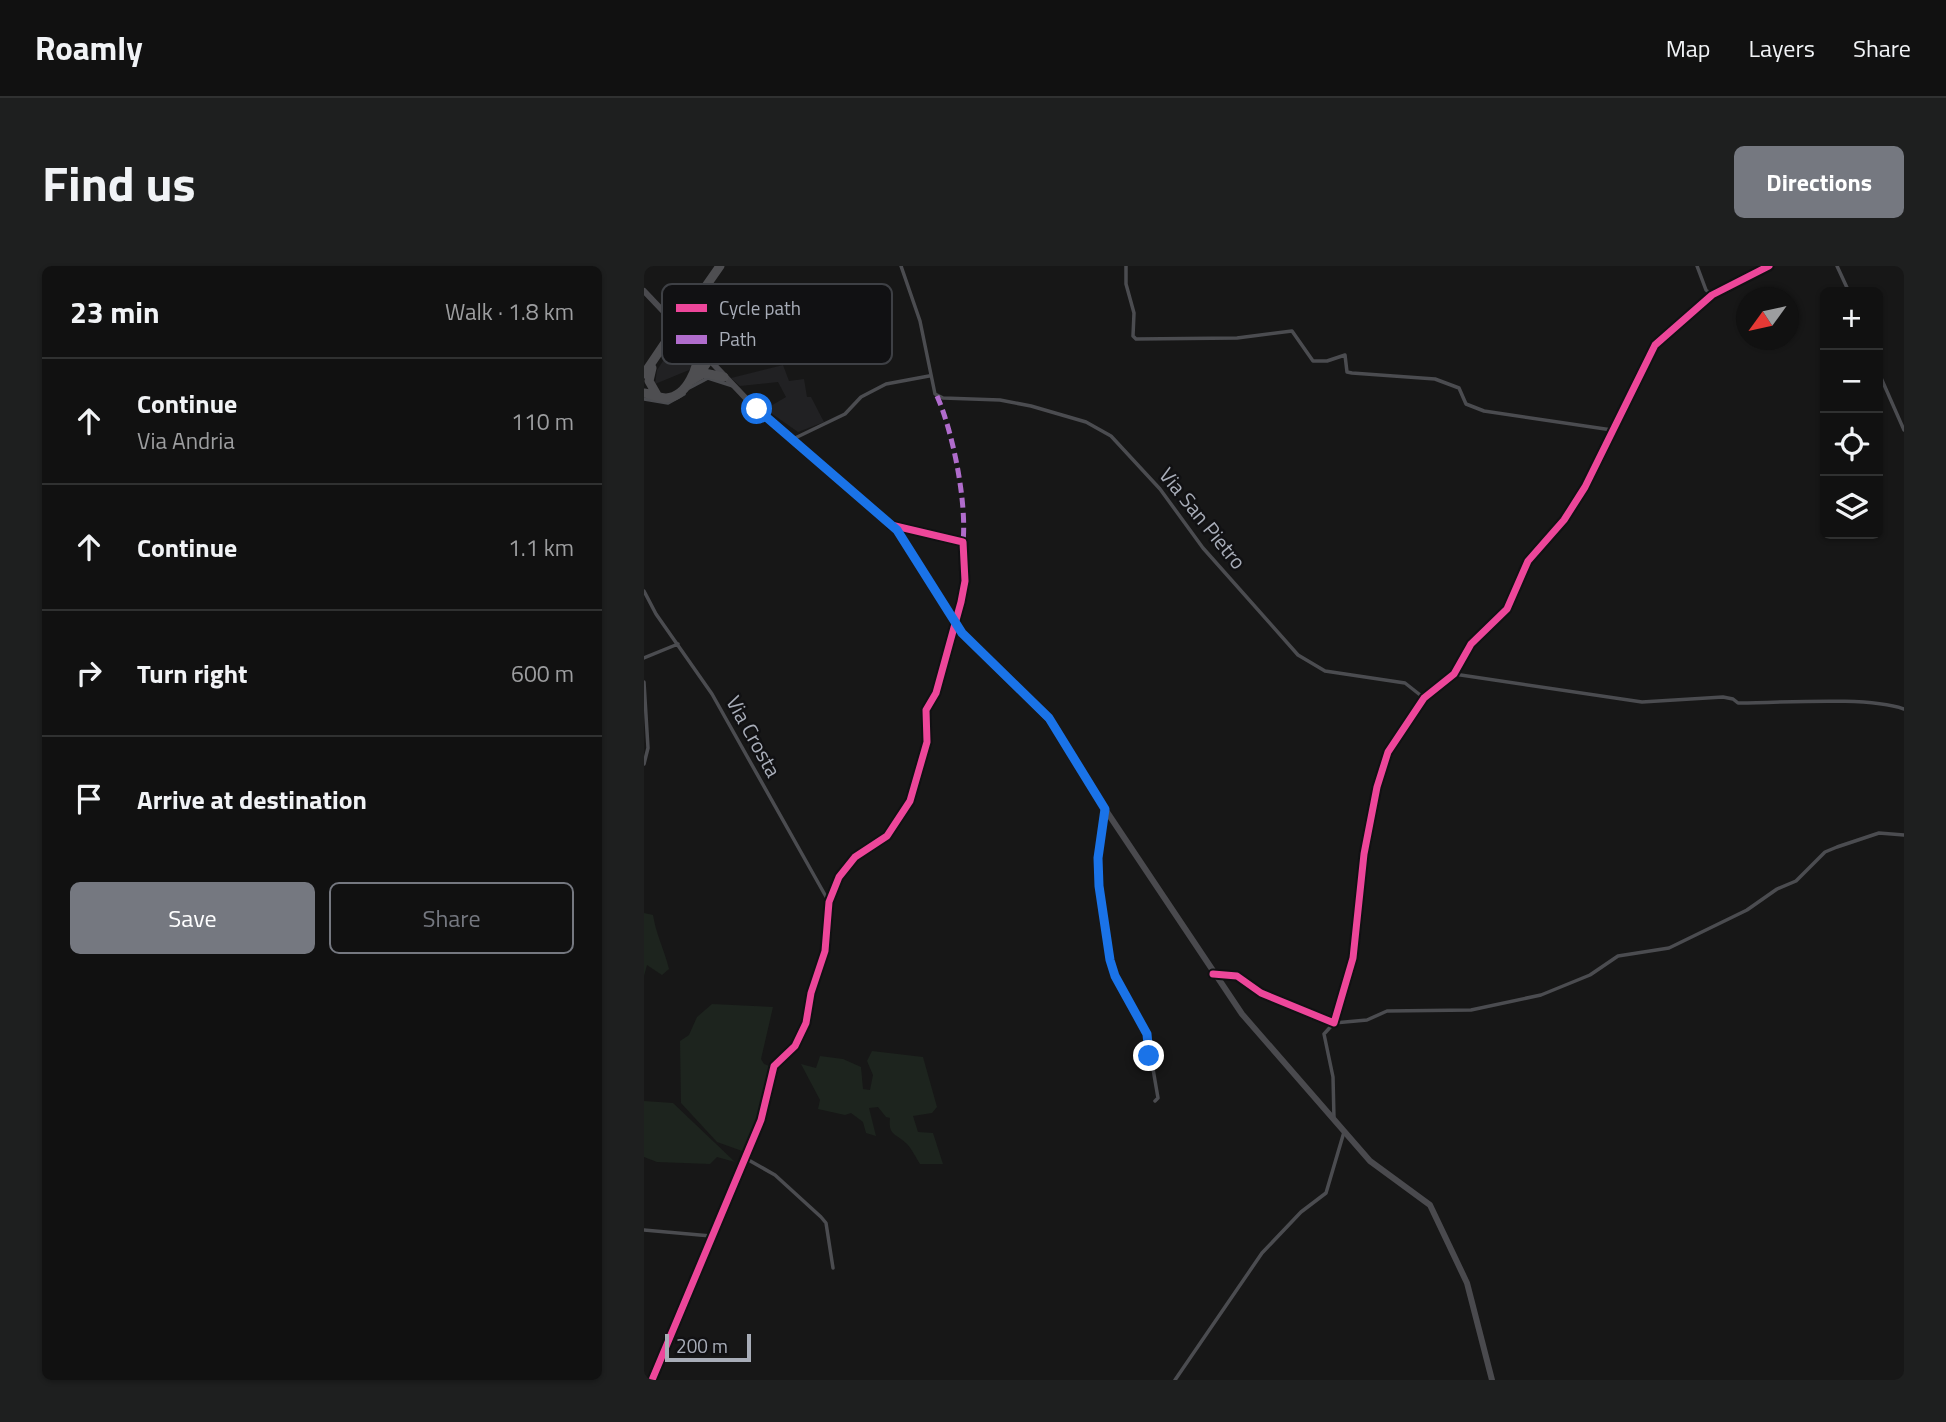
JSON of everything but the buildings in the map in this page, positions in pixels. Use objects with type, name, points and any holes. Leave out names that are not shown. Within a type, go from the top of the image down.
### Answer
[{"type":"highway","points":[[703,284],[717,266]]},
{"type":"highway","points":[[705,284],[717,266]]},
{"type":"highway","points":[[644,366],[662,343]]},
{"type":"highway","points":[[644,374],[662,346]]},
{"type":"highway","points":[[655,358],[649,381],[657,395]]},
{"type":"highway","points":[[693,378],[696,364]]},
{"type":"highway","points":[[644,393],[673,396],[705,364]]},
{"type":"highway","points":[[693,378],[712,372],[724,377]]},
{"type":"main road","points":[[644,291],[662,310]]},
{"type":"main road","points":[[713,364],[791,440],[891,524],[909,546],[955,622],[1049,718],[1105,809],[1242,1014],[1379,1170],[1427,1201],[1464,1274],[1492,1380]]},
{"type":"street","points":[[791,440],[845,414],[861,397],[886,384],[929,376],[920,320],[901,266]]},
{"type":"street","points":[[1126,266],[1126,284],[1131,298],[1136,339],[1237,338],[1292,331],[1313,361],[1327,361],[1345,355],[1347,372],[1435,379],[1459,388],[1466,404],[1484,411],[1612,430]]},
{"type":"street","points":[[1697,266],[1706,290],[1712,295]]},
{"type":"street","points":[[1334,1119],[1334,1077],[1324,1034],[1334,1023],[1353,958],[1364,854],[1377,787],[1388,752],[1424,698],[1454,674],[1471,644],[1507,609],[1528,561],[1564,520],[1585,488],[1655,345],[1712,295],[1769,266]]},
{"type":"street","points":[[1837,266],[1847,287]]},
{"type":"street","name":"Via San Pietro","points":[[929,376],[937,396],[1031,406],[1086,422],[1111,436],[1160,489],[1203,548],[1298,655],[1325,671],[1405,682],[1424,698]]},
{"type":"street","points":[[644,398],[668,403],[680,399],[691,386],[708,378],[733,386]]},
{"type":"street","points":[[1883,382],[1904,430]]},
{"type":"street","points":[[652,1380],[761,1120],[774,1066],[795,1046],[806,1023],[815,978],[825,951],[829,902],[839,877],[855,857],[887,836],[910,800],[927,742],[926,710],[936,693],[965,581],[963,542],[891,524]]},
{"type":"street","name":"Via Crosta","points":[[644,590],[656,614],[712,694],[829,902]]},
{"type":"street","points":[[644,658],[678,645]]},
{"type":"street","points":[[1454,674],[1642,702],[1723,696],[1738,704],[1848,703],[1892,705],[1904,709]]},
{"type":"street","points":[[644,682],[648,748],[644,764]]},
{"type":"street","points":[[1105,809],[1098,858],[1099,886],[1110,960],[1120,986],[1147,1034],[1158,1098],[1155,1101]]},
{"type":"street","points":[[1213,974],[1237,976],[1261,993],[1334,1023],[1367,1020],[1387,1011],[1438,1008],[1471,1010],[1541,995],[1590,975],[1618,956],[1669,948],[1747,910],[1777,889],[1796,881],[1825,852],[1879,833],[1904,835]]},
{"type":"street","points":[[1175,1380],[1262,1253],[1301,1212],[1326,1193],[1344,1131]]},
{"type":"street","points":[[745,1158],[775,1175],[826,1223],[833,1268]]},
{"type":"street","points":[[644,1230],[711,1236]]},
{"type":"shaded area","points":[[662,362],[694,364],[694,368],[655,384],[657,370]]},
{"type":"shaded area","points":[[783,365],[789,381],[804,379],[807,397],[811,397],[824,422],[798,432],[771,413],[769,407],[786,397],[778,382],[740,386],[731,378]]},
{"type":"shaded area","points":[[644,913],[653,915],[667,962],[669,969],[662,975],[647,965],[644,976]]},
{"type":"shaded area","points":[[712,1004],[773,1007],[761,1059],[764,1064],[772,1067],[761,1116],[745,1152],[717,1142],[681,1103],[680,1041],[689,1035],[697,1017]]},
{"type":"shaded area","points":[[872,1051],[923,1057],[937,1107],[932,1113],[913,1116],[918,1132],[933,1133],[943,1164],[920,1164],[909,1146],[892,1131],[890,1118],[878,1107],[869,1108],[876,1136],[866,1133],[863,1122],[851,1113],[845,1115],[818,1109],[820,1100],[801,1064],[816,1068],[820,1056],[843,1059],[861,1067],[863,1089],[870,1090],[873,1075],[867,1061]]},
{"type":"shaded area","points":[[644,1101],[673,1103],[735,1162],[717,1157],[710,1164],[657,1162],[644,1157]]},
{"type":"marked path","points":[[937,396],[958,468],[963,508],[963,542]]},
{"type":"cycle path","points":[[1213,974],[1237,976],[1261,993],[1334,1023],[1353,958],[1364,854],[1377,787],[1388,752],[1424,698],[1454,674],[1471,644],[1507,609],[1528,561],[1564,520],[1585,487],[1655,345],[1712,295],[1769,266]]},
{"type":"cycle path","points":[[652,1380],[761,1120],[774,1066],[795,1046],[806,1023],[811,993],[825,951],[829,902],[839,877],[855,857],[887,836],[910,801],[927,742],[926,710],[936,693],[965,581],[963,542],[891,525]]},
{"type":"route","points":[[757,409],[897,530],[962,633],[1043,711],[1055,726],[1105,809],[1098,858],[1099,886],[1110,960],[1129,1005],[1147,1034],[1149,1056]]}]
